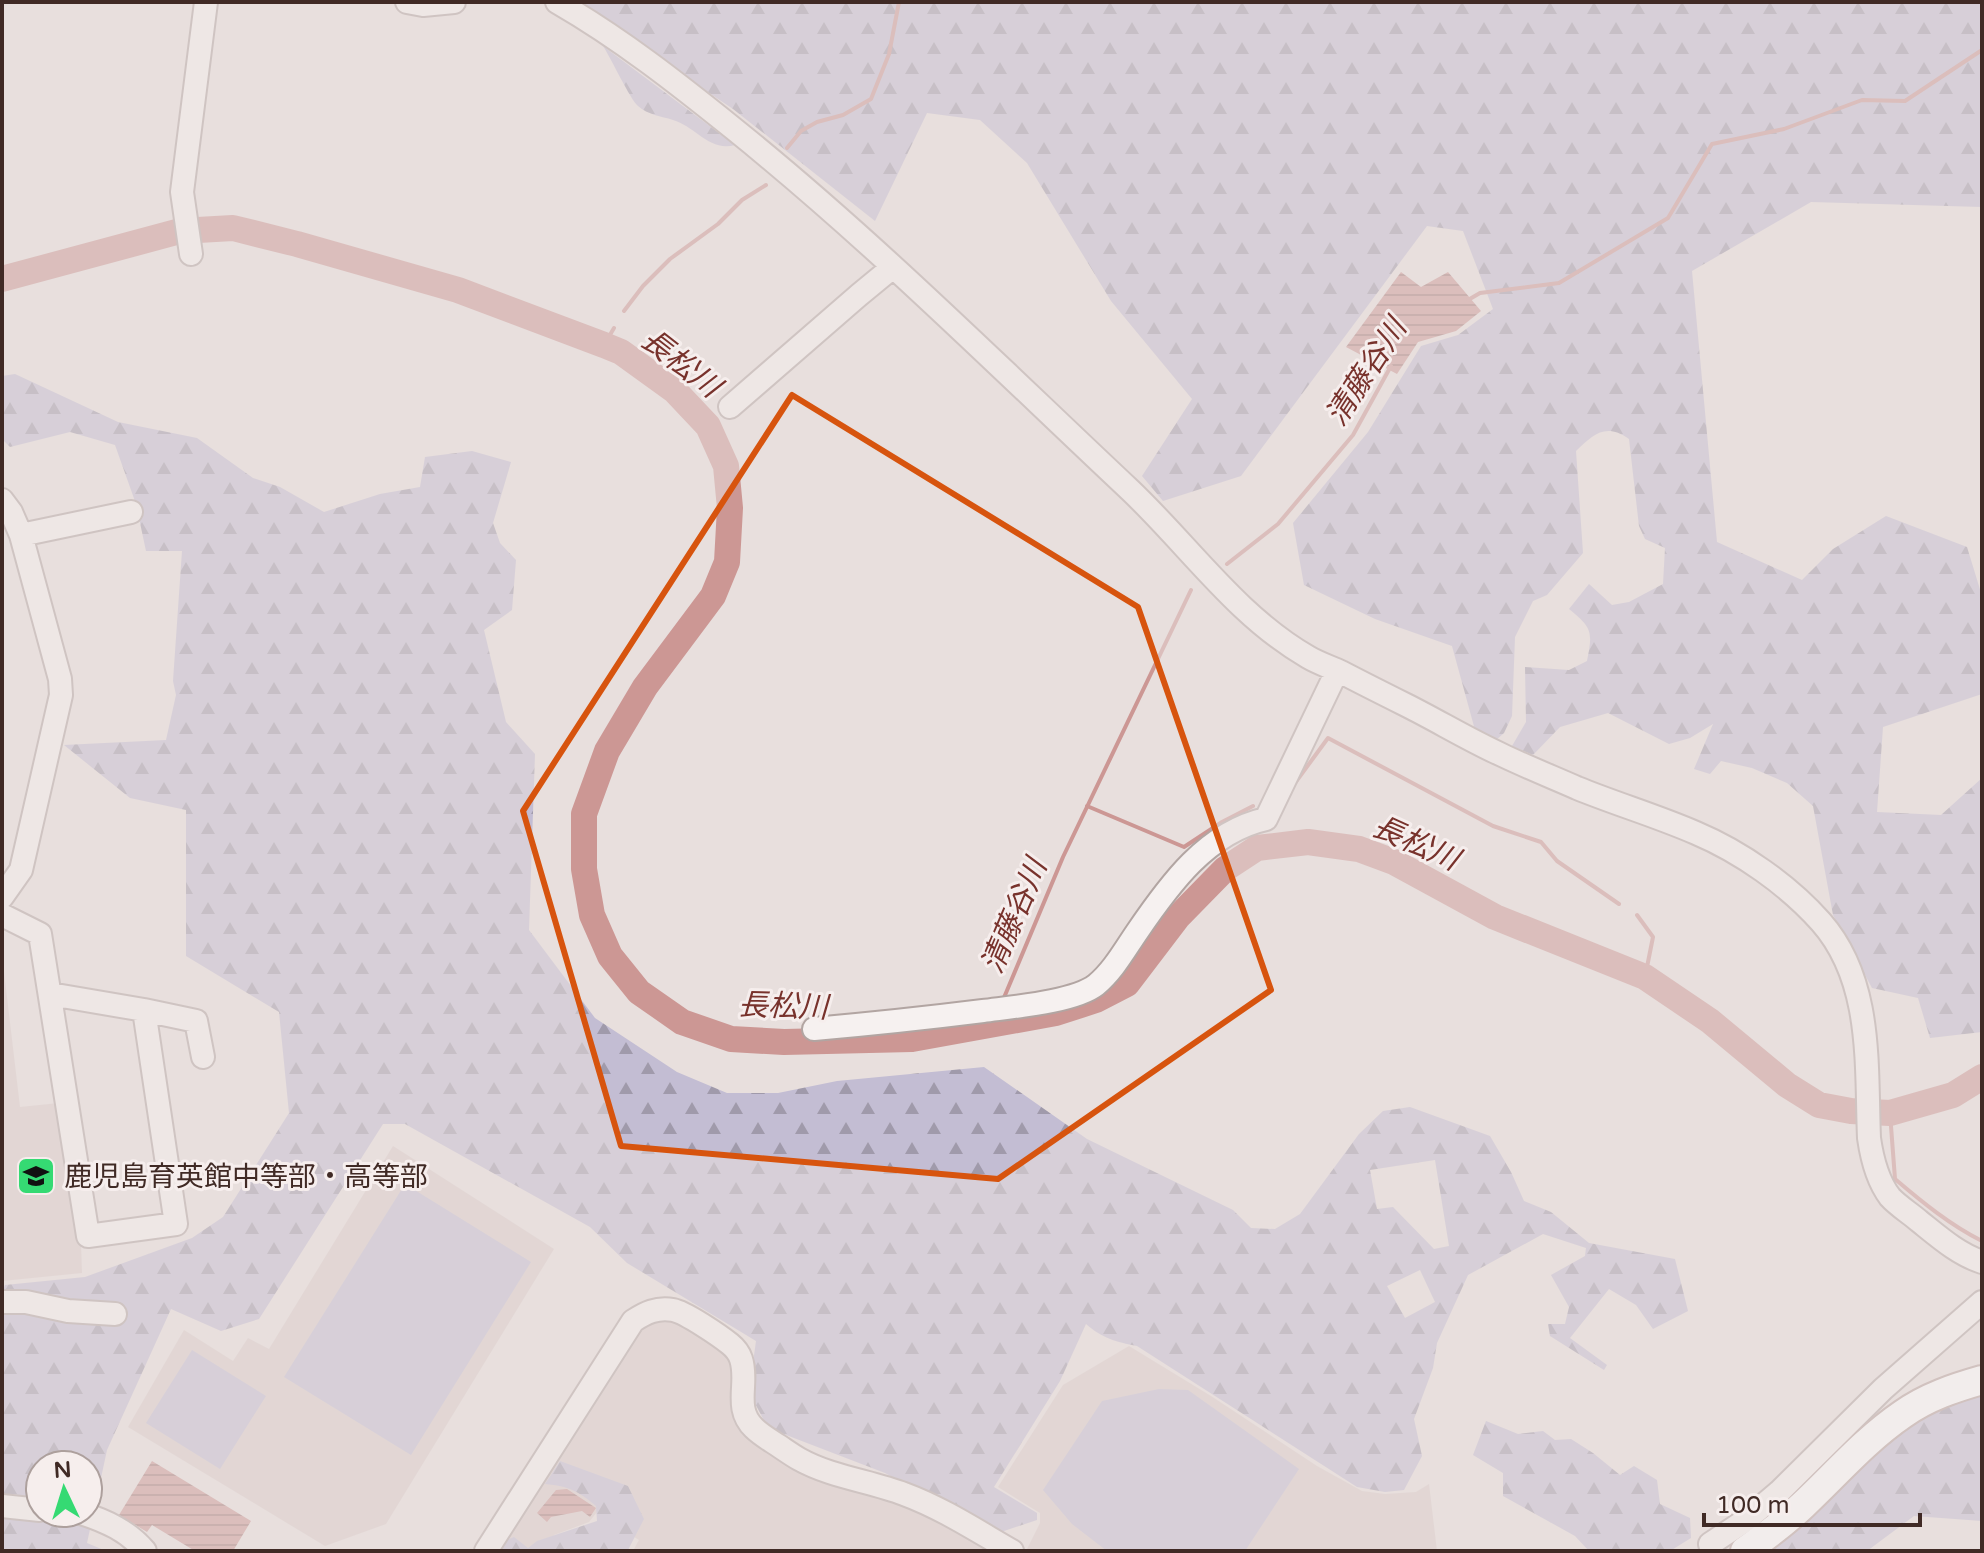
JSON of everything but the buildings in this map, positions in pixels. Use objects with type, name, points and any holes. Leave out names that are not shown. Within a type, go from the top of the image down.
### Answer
[{"type":"main road","points":[[1745,1551],[1803,1505],[1878,1433],[1905,1413],[1953,1388],[1982,1380]]},
{"type":"street","points":[[190,250],[182,192],[206,2]]},
{"type":"street","points":[[407,2],[423,5],[454,2]]},
{"type":"street","points":[[557,2],[601,27],[676,83],[836,214],[1154,513],[1251,617],[1311,659],[1499,754],[1585,791],[1699,834],[1738,855],[1798,899],[1838,945],[1858,989],[1863,1015],[1869,1138],[1877,1175],[1891,1197],[1956,1250],[1982,1262]]},
{"type":"street","points":[[730,407],[893,267]]},
{"type":"street","points":[[2,500],[21,535],[60,679],[61,695],[21,870],[2,897]]},
{"type":"street","points":[[21,535],[131,512]]},
{"type":"street","points":[[814,1029],[1010,1007],[1063,999],[1094,987],[1114,966],[1182,871],[1219,838],[1251,822],[1266,819],[1337,671]]},
{"type":"street","points":[[2,915],[40,934],[88,1236],[176,1224],[144,1010]]},
{"type":"street","points":[[50,994],[196,1021],[203,1057]]},
{"type":"street","points":[[2,1302],[26,1302],[68,1311],[115,1314]]},
{"type":"street","points":[[1712,1551],[1710,1544],[1746,1520],[1779,1492],[1883,1389],[1982,1302]]},
{"type":"street","points":[[486,1551],[633,1321],[659,1309],[674,1310],[731,1344],[737,1351],[742,1362],[742,1406],[745,1416],[762,1435],[800,1460],[932,1506],[1012,1551]]},
{"type":"street","points":[[2,1506],[24,1508]]},
{"type":"street","points":[[104,1521],[126,1534],[145,1551]]},
{"type":"highlighted area","points":[[792,395],[1138,607],[1271,990],[998,1179],[621,1146],[523,811]]},
{"type":"shaded area","points":[[1401,272],[1421,287],[1448,272],[1481,311],[1456,331],[1418,342],[1397,374],[1346,347]]},
{"type":"shaded area","name":"鹿児島育英館中等部・高等部","points":[[2,955],[20,1107],[59,1103],[81,1244],[82,1273],[2,1281]]},
{"type":"shaded area","points":[[393,1146],[554,1249],[386,1524],[325,1546],[128,1427],[184,1330],[233,1361],[248,1338],[269,1349]]},
{"type":"shaded area","points":[[667,1316],[720,1345],[735,1367],[737,1420],[928,1513],[995,1551],[633,1551],[639,1540],[623,1530],[601,1507],[589,1522],[554,1535],[547,1551],[513,1551],[503,1544],[641,1324]]},
{"type":"shaded area","points":[[1129,1346],[1317,1466],[1362,1491],[1385,1494],[1416,1492],[1429,1484],[1437,1551],[1027,1549],[1040,1523],[1040,1513],[998,1487],[1063,1385]]},
{"type":"shaded area","points":[[152,1461],[251,1521],[233,1551],[195,1551],[152,1525],[147,1532],[119,1515]]},
{"type":"shaded area","points":[[567,1489],[596,1508],[590,1517],[582,1511],[551,1517],[547,1522],[537,1513],[556,1490]]},
{"type":"green space","points":[[584,2],[1982,2],[1982,207],[1811,202],[1692,271],[1717,542],[1802,580],[1833,549],[1886,516],[1967,547],[1982,596],[1982,694],[1883,727],[1877,812],[1941,815],[1982,778],[1982,1032],[1930,1038],[1918,998],[1872,988],[1833,915],[1813,806],[1787,783],[1752,768],[1721,761],[1710,774],[1694,769],[1713,724],[1690,738],[1669,744],[1608,713],[1560,727],[1533,755],[1512,746],[1526,722],[1525,667],[1569,670],[1587,661],[1589,631],[1569,609],[1589,584],[1612,605],[1629,602],[1663,584],[1665,548],[1645,539],[1639,526],[1629,439],[1606,431],[1594,436],[1576,451],[1583,553],[1547,595],[1533,601],[1515,637],[1512,716],[1504,733],[1495,741],[1475,730],[1452,646],[1375,619],[1304,585],[1293,523],[1368,432],[1421,346],[1458,335],[1493,309],[1463,231],[1427,226],[1241,476],[1163,501],[1142,476],[1192,399],[1111,301],[1027,163],[980,120],[927,113],[875,221],[733,109],[589,12]]},
{"type":"green space","points":[[603,46],[735,145],[717,145],[681,123],[638,106]]},
{"type":"green space","points":[[15,374],[118,422],[197,438],[253,478],[280,487],[324,512],[380,494],[420,487],[425,457],[472,451],[511,462],[493,523],[500,543],[516,560],[512,610],[484,630],[506,722],[535,754],[529,930],[595,1018],[677,1072],[727,1093],[778,1093],[837,1081],[984,1067],[1087,1139],[1233,1210],[1251,1228],[1275,1229],[1300,1214],[1359,1134],[1383,1111],[1410,1107],[1490,1136],[1524,1201],[1551,1212],[1589,1243],[1675,1259],[1688,1311],[1653,1329],[1636,1305],[1609,1289],[1570,1338],[1607,1365],[1604,1370],[1550,1336],[1548,1324],[1565,1324],[1569,1307],[1551,1275],[1585,1256],[1586,1248],[1543,1234],[1468,1275],[1437,1343],[1433,1368],[1414,1419],[1422,1456],[1404,1490],[1385,1492],[1357,1487],[1137,1346],[1110,1339],[1086,1324],[1060,1381],[994,1487],[1037,1513],[1037,1520],[998,1533],[885,1473],[768,1428],[749,1392],[756,1341],[627,1263],[590,1227],[405,1124],[383,1124],[259,1319],[221,1331],[171,1309],[107,1450],[104,1464],[104,1449],[24,1449],[24,1529],[90,1529],[87,1543],[106,1551],[2,1551],[2,1294],[5,1285],[85,1277],[192,1238],[223,1217],[289,1113],[279,1012],[186,956],[186,810],[130,798],[64,745],[166,740],[176,695],[173,681],[182,551],[146,551],[136,504],[115,445],[70,432],[10,447],[2,439],[2,376]],"holes":[[[1435,1160],[1449,1246],[1434,1249],[1393,1207],[1377,1209],[1370,1170]],[[1420,1270],[1435,1302],[1405,1318],[1387,1286]]]},
{"type":"green space","points":[[405,1184],[531,1262],[411,1455],[284,1377]]},
{"type":"green space","points":[[192,1350],[266,1396],[220,1469],[146,1423]]},
{"type":"green space","points":[[1159,1389],[1188,1390],[1299,1469],[1245,1551],[1107,1551],[1072,1524],[1043,1490],[1102,1401]]},
{"type":"green space","points":[[1982,1394],[1982,1521],[1914,1516],[1867,1551],[1764,1551],[1897,1432],[1946,1405]]},
{"type":"green space","points":[[1486,1421],[1518,1434],[1543,1431],[1555,1440],[1571,1439],[1620,1475],[1634,1466],[1657,1480],[1660,1504],[1690,1518],[1691,1538],[1670,1551],[1589,1551],[1575,1536],[1503,1496],[1503,1473],[1473,1455]]},
{"type":"green space","points":[[560,1461],[628,1486],[644,1519],[629,1551],[493,1551],[499,1543],[514,1537],[528,1548],[537,1541],[597,1521],[596,1506],[584,1497],[567,1488],[545,1484]]},
{"type":"waterway","points":[[787,148],[801,131],[817,122],[843,115],[871,99],[889,54],[899,2]]},
{"type":"waterway","name":"清藤谷川","points":[[1468,300],[1480,293],[1559,283],[1668,218],[1712,144],[1784,129],[1862,100],[1905,101],[1982,50]]},
{"type":"waterway","points":[[624,311],[670,259],[718,224],[742,200],[766,185]]},
{"type":"waterway","name":"長松川","points":[[2,279],[180,231],[233,228],[458,290],[621,352],[675,391],[708,426],[726,466],[730,508],[727,562],[713,596],[645,687],[607,751],[584,814],[584,869],[592,915],[610,956],[639,992],[682,1022],[731,1039],[784,1042],[912,1039],[1056,1013],[1096,1000],[1127,984],[1178,917],[1225,869],[1257,848],[1308,842],[1359,849],[1394,862],[1495,917],[1645,977],[1710,1021],[1787,1085],[1819,1105],[1890,1113],[1953,1095],[1982,1077]]},
{"type":"waterway","points":[[604,345],[614,328]]},
{"type":"waterway","name":"清藤谷川","points":[[1227,564],[1278,524],[1353,435],[1391,366]]},
{"type":"waterway","name":"清藤谷川","points":[[1003,1000],[1063,857],[1191,590]]},
{"type":"waterway","points":[[1295,783],[1328,738],[1493,826],[1541,842],[1557,861],[1619,904]]},
{"type":"waterway","points":[[1087,806],[1184,847],[1253,806]]},
{"type":"waterway","points":[[1637,915],[1653,937],[1645,977]]},
{"type":"waterway","points":[[1890,1113],[1895,1179],[1926,1205],[1982,1241]]},
{"type":"place","name":"鹿児島育英館中等部・高等部","points":[[36,1176]]}]
